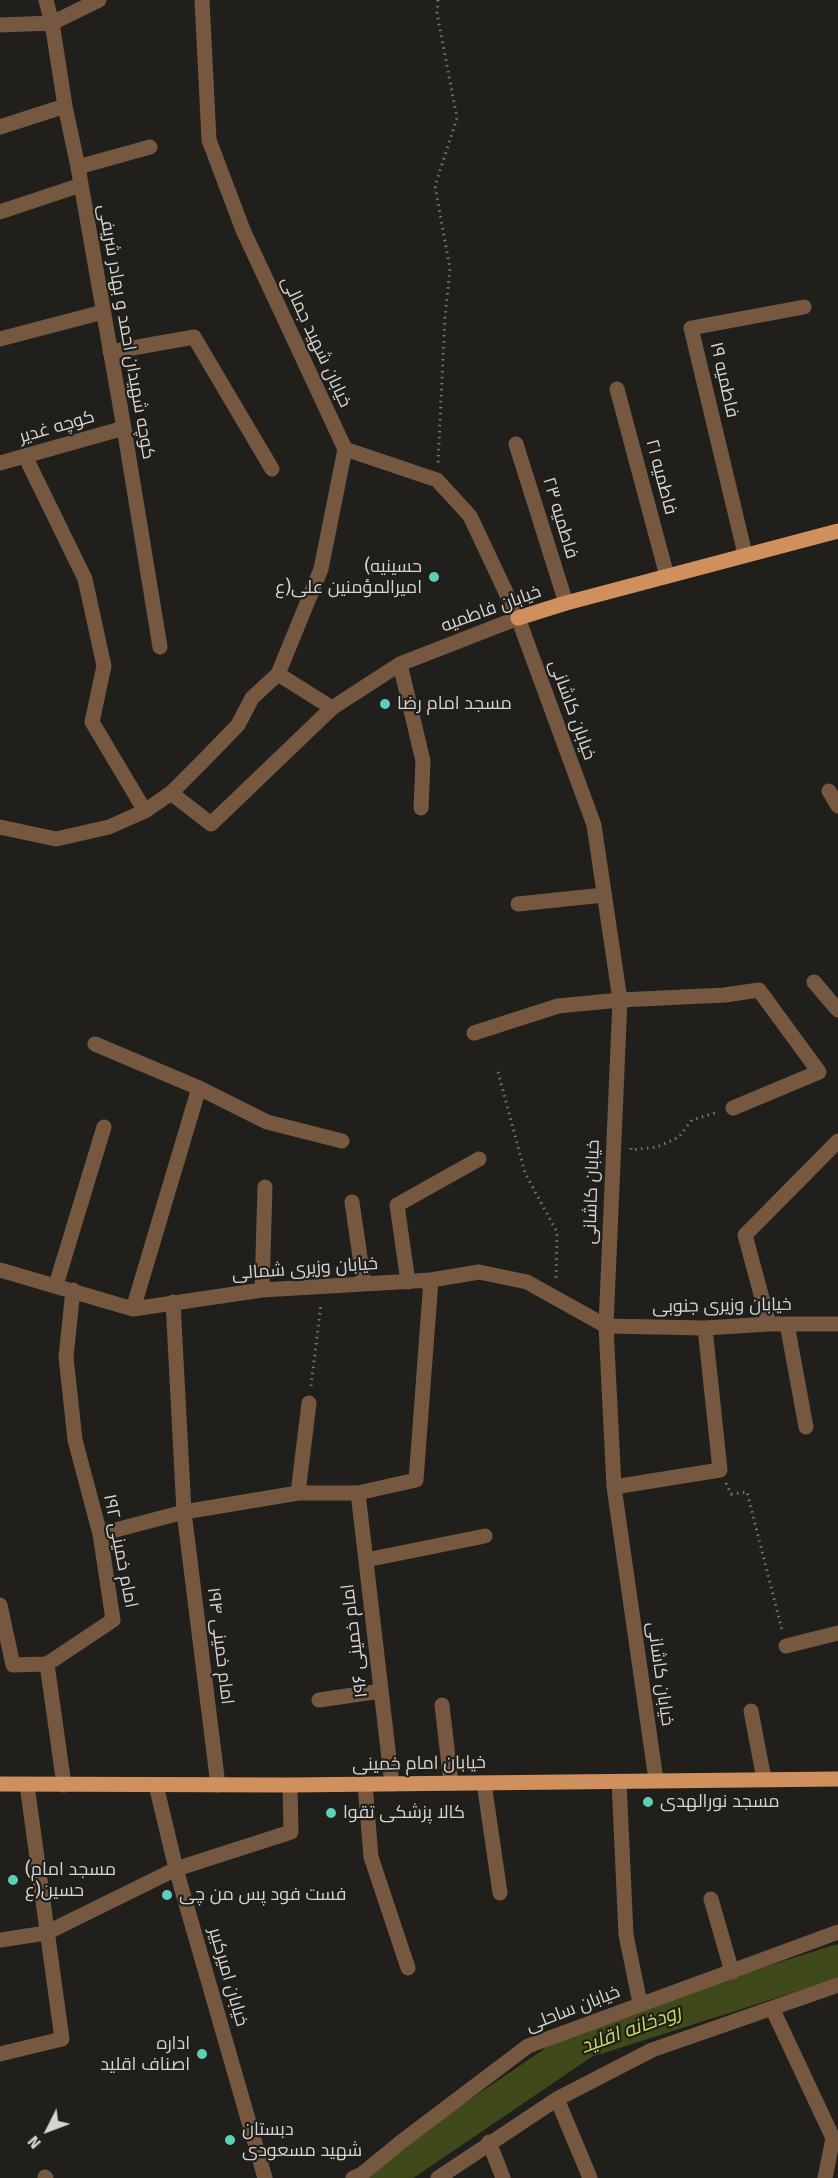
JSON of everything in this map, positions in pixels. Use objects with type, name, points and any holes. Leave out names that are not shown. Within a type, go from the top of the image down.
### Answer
[{"type":"main road","name":"خیابان فاطمیه","points":[[518,618],[745,554],[838,531]]},
{"type":"main road","name":"خیابان امام خمینی","points":[[2,1782],[27,1785],[290,1785],[838,1779]]},
{"type":"street","name":"کوچه شهیدان احمد و بهادر شریفی","points":[[46,0],[111,352],[160,647]]},
{"type":"street","points":[[0,25],[52,23],[99,0]]},
{"type":"street","name":"خیابان شهید جمالی","points":[[202,0],[209,140],[243,230],[345,449]]},
{"type":"street","points":[[0,127],[65,106]]},
{"type":"street","points":[[78,166],[150,147]]},
{"type":"street","points":[[0,212],[81,185]]},
{"type":"street","name":"فاطمیه ۱۹","points":[[745,554],[691,328],[804,307]]},
{"type":"street","points":[[0,339],[103,312]]},
{"type":"street","points":[[111,352],[194,337],[272,469]]},
{"type":"street","name":"فاطمیه ۲۱","points":[[617,389],[668,576]]},
{"type":"street","name":"کوچه غدیر","points":[[0,463],[124,428]]},
{"type":"street","name":"فاطمیه ۲۳","points":[[516,444],[566,603]]},
{"type":"street","points":[[0,827],[56,838],[109,827],[146,811],[171,793],[238,725],[252,698],[278,674],[321,568],[345,449],[437,480],[470,516],[518,618]]},
{"type":"street","points":[[25,456],[85,579],[104,666],[92,722],[146,811]]},
{"type":"street","name":"خیابان فاطمیه","points":[[171,793],[211,824],[332,708],[400,664],[518,618]]},
{"type":"street","name":"خیابان کاشانی","points":[[518,618],[594,825],[620,1000],[606,1326],[614,1487],[656,1780]]},
{"type":"street","points":[[400,664],[423,761],[421,808]]},
{"type":"street","points":[[278,674],[332,708]]},
{"type":"street","points":[[829,791],[838,806]]},
{"type":"street","points":[[518,904],[604,895]]},
{"type":"street","points":[[814,982],[838,1010]]},
{"type":"street","points":[[474,1033],[558,1006],[620,1000],[725,995],[759,990],[819,1072],[733,1108]]},
{"type":"street","points":[[95,1044],[199,1088],[267,1122],[342,1141]]},
{"type":"street","points":[[133,1309],[199,1088]]},
{"type":"street","points":[[56,1285],[104,1127]]},
{"type":"street","points":[[769,1324],[745,1235],[838,1141]]},
{"type":"street","points":[[408,1282],[398,1205],[479,1159]]},
{"type":"street","points":[[262,1290],[265,1187]]},
{"type":"street","points":[[352,1202],[364,1284]]},
{"type":"street","name":"خیابان وزیری شمالی","points":[[0,1270],[133,1309],[262,1290],[408,1282],[480,1272],[527,1282],[606,1326]]},
{"type":"street","points":[[100,1534],[184,1512],[298,1494],[358,1493],[416,1480],[431,1280]]},
{"type":"street","name":"امام خمینی ۱۹۲","points":[[47,1664],[113,1620],[100,1534],[75,1440],[66,1357],[73,1290]]},
{"type":"street","name":"امام خمینی ۱۹۴","points":[[173,1302],[184,1512],[218,1785]]},
{"type":"street","name":"خیابان وزیری جنوبی","points":[[606,1326],[705,1328],[769,1324],[838,1324]]},
{"type":"street","points":[[787,1324],[806,1427]]},
{"type":"street","points":[[614,1487],[720,1470],[705,1328]]},
{"type":"street","points":[[298,1494],[309,1403]]},
{"type":"street","name":"امام خمینی ۱۹۶","points":[[358,1493],[392,1784]]},
{"type":"street","points":[[366,1560],[485,1536]]},
{"type":"street","points":[[0,1605],[13,1665],[47,1664],[64,1785]]},
{"type":"street","points":[[786,1646],[838,1633]]},
{"type":"street","points":[[319,1700],[381,1691]]},
{"type":"street","points":[[442,1705],[451,1783]]},
{"type":"street","points":[[751,1711],[764,1779]]},
{"type":"street","points":[[619,1781],[626,1935],[640,2003]]},
{"type":"street","points":[[484,1783],[500,1893]]},
{"type":"street","points":[[365,1784],[371,1857],[408,1968]]},
{"type":"street","points":[[0,2054],[62,2039],[27,1785]]},
{"type":"street","name":"خیابان امیرکبیر","points":[[156,1785],[176,1869],[266,2178]]},
{"type":"street","points":[[0,1940],[46,1933],[176,1869],[291,1832],[290,1785]]},
{"type":"street","points":[[711,1899],[732,1972]]},
{"type":"street","name":"خیابان ساحلی","points":[[353,2178],[362,2174],[528,2046],[838,1932]]},
{"type":"street","points":[[438,2178],[557,2099],[652,2050],[838,1985]]},
{"type":"street","points":[[772,2008],[836,2139],[825,2178]]},
{"type":"street","points":[[557,2099],[590,2178]]},
{"type":"street","points":[[489,2142],[502,2178]]},
{"type":"path","points":[[437,480],[445,317],[450,269],[435,186],[457,118],[436,13],[438,0]]},
{"type":"path","points":[[498,1072],[525,1173],[556,1232],[555,1297]]},
{"type":"path","points":[[631,1140],[631,1150],[657,1147],[679,1137],[692,1120],[733,1108]]},
{"type":"path","points":[[309,1403],[323,1286]]},
{"type":"path","points":[[720,1470],[731,1494],[747,1492],[786,1646]]},
{"type":"path","points":[[644,2019],[649,2041]]},
{"type":"waterway","name":"رودخانه اقلید","points":[[384,2178],[584,2042],[838,1961]]},
{"type":"place","name":"(حسینیه امیرالمؤمنین علی(ع","points":[[434,577]]},
{"type":"place","name":"مسجد امام رضا","points":[[385,704]]},
{"type":"place","name":"مسجد نورالهدی","points":[[648,1802]]},
{"type":"place","name":"کالا پزشکی تقوا","points":[[331,1813]]},
{"type":"place","name":"(مسجد امام حسین(ع","points":[[13,1880]]},
{"type":"place","name":"فست فود پس من چی","points":[[167,1895]]},
{"type":"place","name":"اداره اصناف اقلید","points":[[202,2054]]},
{"type":"place","name":"دبستان شهید مسعودی","points":[[230,2140]]}]
